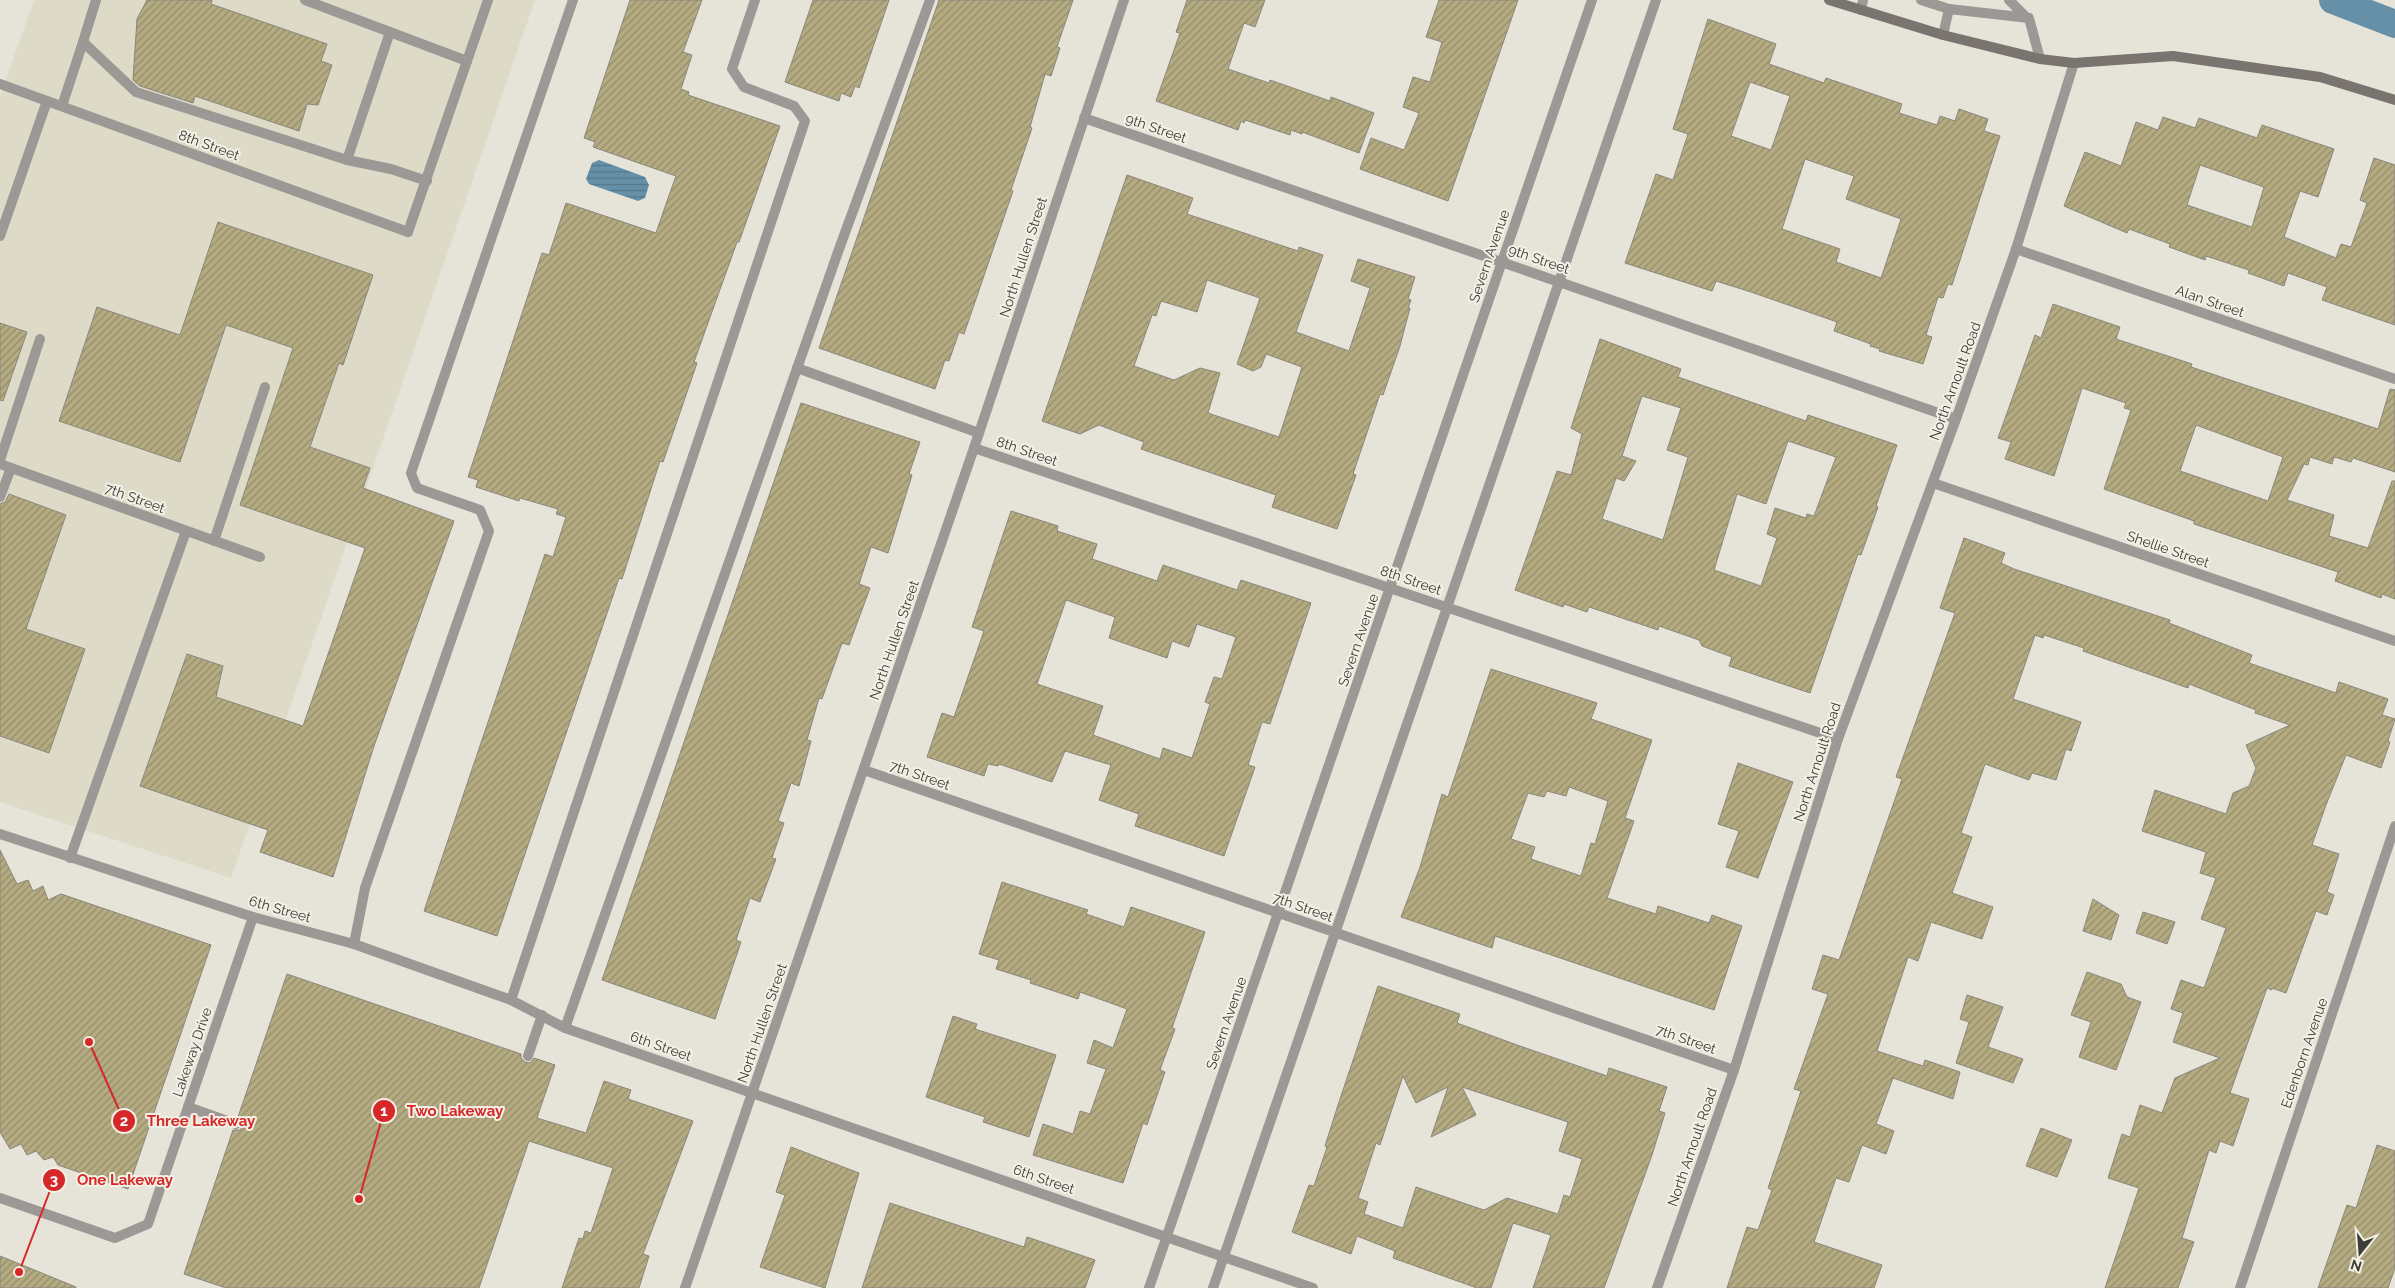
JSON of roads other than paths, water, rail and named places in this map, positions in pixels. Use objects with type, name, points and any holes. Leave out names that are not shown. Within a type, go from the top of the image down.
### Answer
[{"type":"main road","points":[[1829,0],[1862,5],[1942,35],[2040,59],[2074,63],[2173,56],[2320,77],[2395,100]]},
{"type":"street","points":[[62,106],[96,0]]},
{"type":"street","points":[[305,0],[467,61]]},
{"type":"street","points":[[83,42],[136,92],[347,160],[391,169],[427,181],[488,0]]},
{"type":"street","points":[[354,944],[365,888],[489,531],[480,510],[417,488],[411,473],[573,0]]},
{"type":"street","points":[[511,1000],[805,121],[794,106],[744,87],[732,69],[754,0]]},
{"type":"street","points":[[566,1028],[797,368],[930,0]]},
{"type":"street","name":"North Hullen Street","points":[[685,1288],[974,448],[1124,0]]},
{"type":"street","name":"Severn Avenue","points":[[1149,1288],[1592,0]]},
{"type":"street","points":[[1213,1288],[1656,0]]},
{"type":"street","points":[[1921,0],[1949,9],[2027,18]]},
{"type":"street","points":[[2009,0],[2029,18],[2040,59]]},
{"type":"street","points":[[1942,35],[1949,9]]},
{"type":"street","points":[[347,160],[390,32]]},
{"type":"street","name":"North Arnoult Road","points":[[1657,1288],[1734,1070],[1838,739],[1933,483],[2016,249],[2074,63]]},
{"type":"street","name":"8th Street","points":[[0,84],[408,232],[427,181]]},
{"type":"street","points":[[0,236],[47,101]]},
{"type":"street","name":"9th Street","points":[[1084,118],[1956,418]]},
{"type":"street","name":"Alan Street","points":[[2016,249],[2395,380]]},
{"type":"street","points":[[0,460],[40,339]]},
{"type":"street","points":[[797,368],[979,433]]},
{"type":"street","points":[[214,541],[265,387]]},
{"type":"street","name":"8th Street","points":[[974,448],[1838,739]]},
{"type":"street","name":"7th Street","points":[[0,464],[260,557]]},
{"type":"street","points":[[0,497],[11,468]]},
{"type":"street","name":"Shellie Street","points":[[1933,483],[2395,642]]},
{"type":"street","points":[[70,858],[186,531]]},
{"type":"street","name":"7th Street","points":[[864,770],[1734,1070]]},
{"type":"street","name":"Edenborn Avenue","points":[[2240,1288],[2395,826]]},
{"type":"street","name":"6th Street","points":[[0,834],[253,917],[354,944],[511,1000],[566,1028],[1313,1288]]},
{"type":"street","name":"Lakeway Drive","points":[[0,1198],[115,1238],[148,1224],[253,917]]},
{"type":"street","points":[[528,1056],[542,1016]]},
{"type":"street","points":[[188,1107],[236,1124]]},
{"type":"water","points":[[599,160],[645,177],[649,185],[645,198],[638,201],[589,184],[586,179],[592,163]]},
{"type":"waterway","points":[[2333,0],[2395,24]]},
{"type":"place","name":"Three Lakeway","points":[[89,1042]]},
{"type":"place","name":"Two Lakeway","points":[[359,1199]]},
{"type":"place","name":"One Lakeway","points":[[19,1272]]}]
